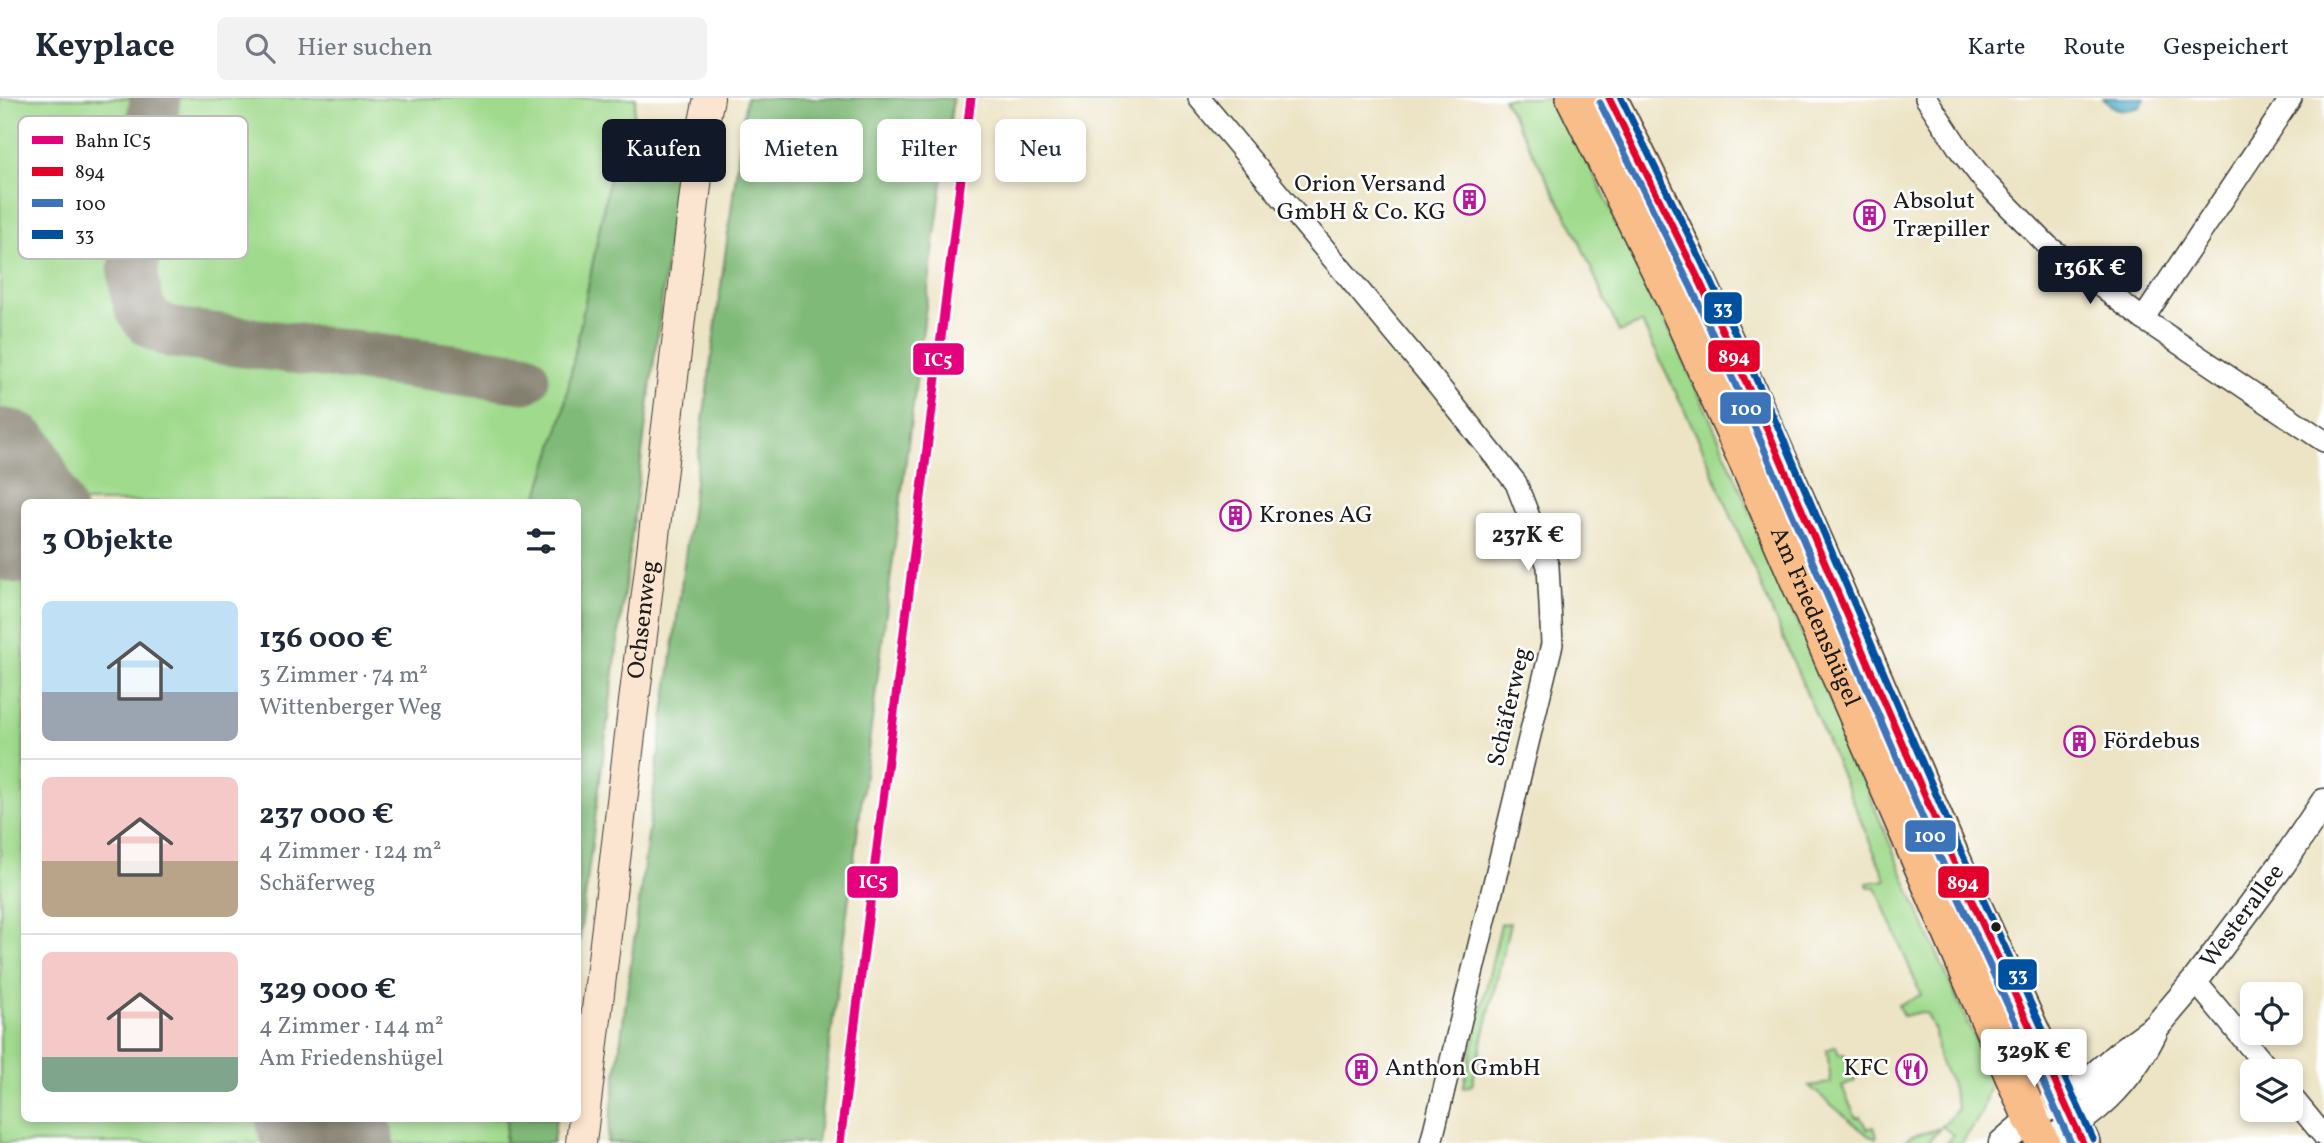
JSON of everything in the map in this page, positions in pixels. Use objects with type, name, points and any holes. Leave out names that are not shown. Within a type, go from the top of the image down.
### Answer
[{"type":"highway","name":"Am Friedenshügel","points":[[1574,98],[1674,300],[1746,460],[2040,1135]]},
{"type":"highway","name":"Am Friedenshügel","points":[[1609,98],[1701,284],[1763,420],[1943,838],[2073,1123]]},
{"type":"main road","name":"Ochsenweg","points":[[581,1143],[703,127],[709,98]]},
{"type":"street","name":"Schäferweg","points":[[1199,98],[1516,483],[1548,566],[1552,644],[1431,1143]]},
{"type":"street","points":[[1926,98],[1960,150],[2006,205],[2048,246],[2143,319],[2324,441]]},
{"type":"street","points":[[2143,319],[2291,98]]},
{"type":"street","name":"Westerallee","points":[[2002,1143],[2040,1135],[2073,1123],[2080,1088],[2119,1054],[2156,1027],[2195,981],[2283,863],[2324,802]]},
{"type":"street","points":[[2195,981],[2260,1059]]},
{"type":"street","points":[[2303,1111],[2324,1136]]},
{"type":"green space","points":[[0,98],[636,98],[633,119],[602,119],[602,182],[609,182],[563,414],[537,499],[21,499],[21,1122],[507,1122],[505,1143],[0,1143]]},
{"type":"green space","points":[[746,98],[953,98],[950,119],[877,119],[877,182],[942,182],[817,1143],[607,1143],[740,143],[740,182],[863,182],[863,119],[743,119]]},
{"type":"green space","points":[[1503,98],[1556,98],[1664,319],[1725,453],[1923,922],[1992,1077],[1981,1114],[1962,1143],[1946,1143],[1953,1135],[1942,1126],[1958,1109],[1949,1079],[1938,1057],[1935,1031],[1927,1014],[1921,1012],[1903,1016],[1898,1005],[1921,995],[1876,887],[1868,887],[1867,883],[1886,880],[1699,440],[1642,323],[1619,332],[1574,229]]},
{"type":"green space","points":[[609,182],[677,182],[581,929],[581,499],[537,499],[563,414]]},
{"type":"green space","points":[[1510,923],[1472,1085],[1463,1088],[1501,924]]},
{"type":"green space","points":[[1836,1046],[1839,1055],[1844,1054],[1855,1081],[1842,1087],[1856,1118],[1860,1117],[1867,1129],[1874,1127],[1877,1136],[1875,1138],[1869,1136],[1809,1086],[1831,1083],[1827,1050]]},
{"type":"green space","points":[[507,1122],[556,1122],[553,1143],[505,1143]]},
{"type":"green space","points":[[1940,1128],[1929,1141],[1931,1143],[1903,1143],[1912,1136]]},
{"type":"water","points":[[2103,98],[2145,98],[2140,107],[2125,110],[2111,106]]},
{"type":"taxiway","points":[[153,116],[155,98]]},
{"type":"taxiway","points":[[135,259],[133,272],[136,294],[142,311],[154,324],[174,333],[524,378]]},
{"type":"taxiway","points":[[296,1143],[299,1122]]},
{"type":"runway","points":[[0,471],[21,515]]},
{"type":"runway","points":[[321,1122],[331,1143]]},
{"type":"rail line","name":"IC5","points":[[840,1143],[971,98]]},
{"type":"transit line","name":"894","points":[[1609,98],[1701,284],[1769,433],[1943,838],[2083,1143]]},
{"type":"transit line","name":"33","points":[[1621,98],[1710,279],[1779,429],[1953,834],[2093,1139]]},
{"type":"transit line","name":"100","points":[[1600,103],[1692,289],[1759,437],[1933,842],[2071,1143]]},
{"type":"place","name":"Orion Versand GmbH & Co. KG","points":[[1469,199]]},
{"type":"place","name":"Absolut Træpiller","points":[[1870,216]]},
{"type":"place","name":"Krones AG","points":[[1236,516]]},
{"type":"place","name":"Fördebus","points":[[2080,742]]},
{"type":"place","name":"Anthon GmbH","points":[[1362,1069]]},
{"type":"place","name":"KFC","points":[[1912,1069]]}]
